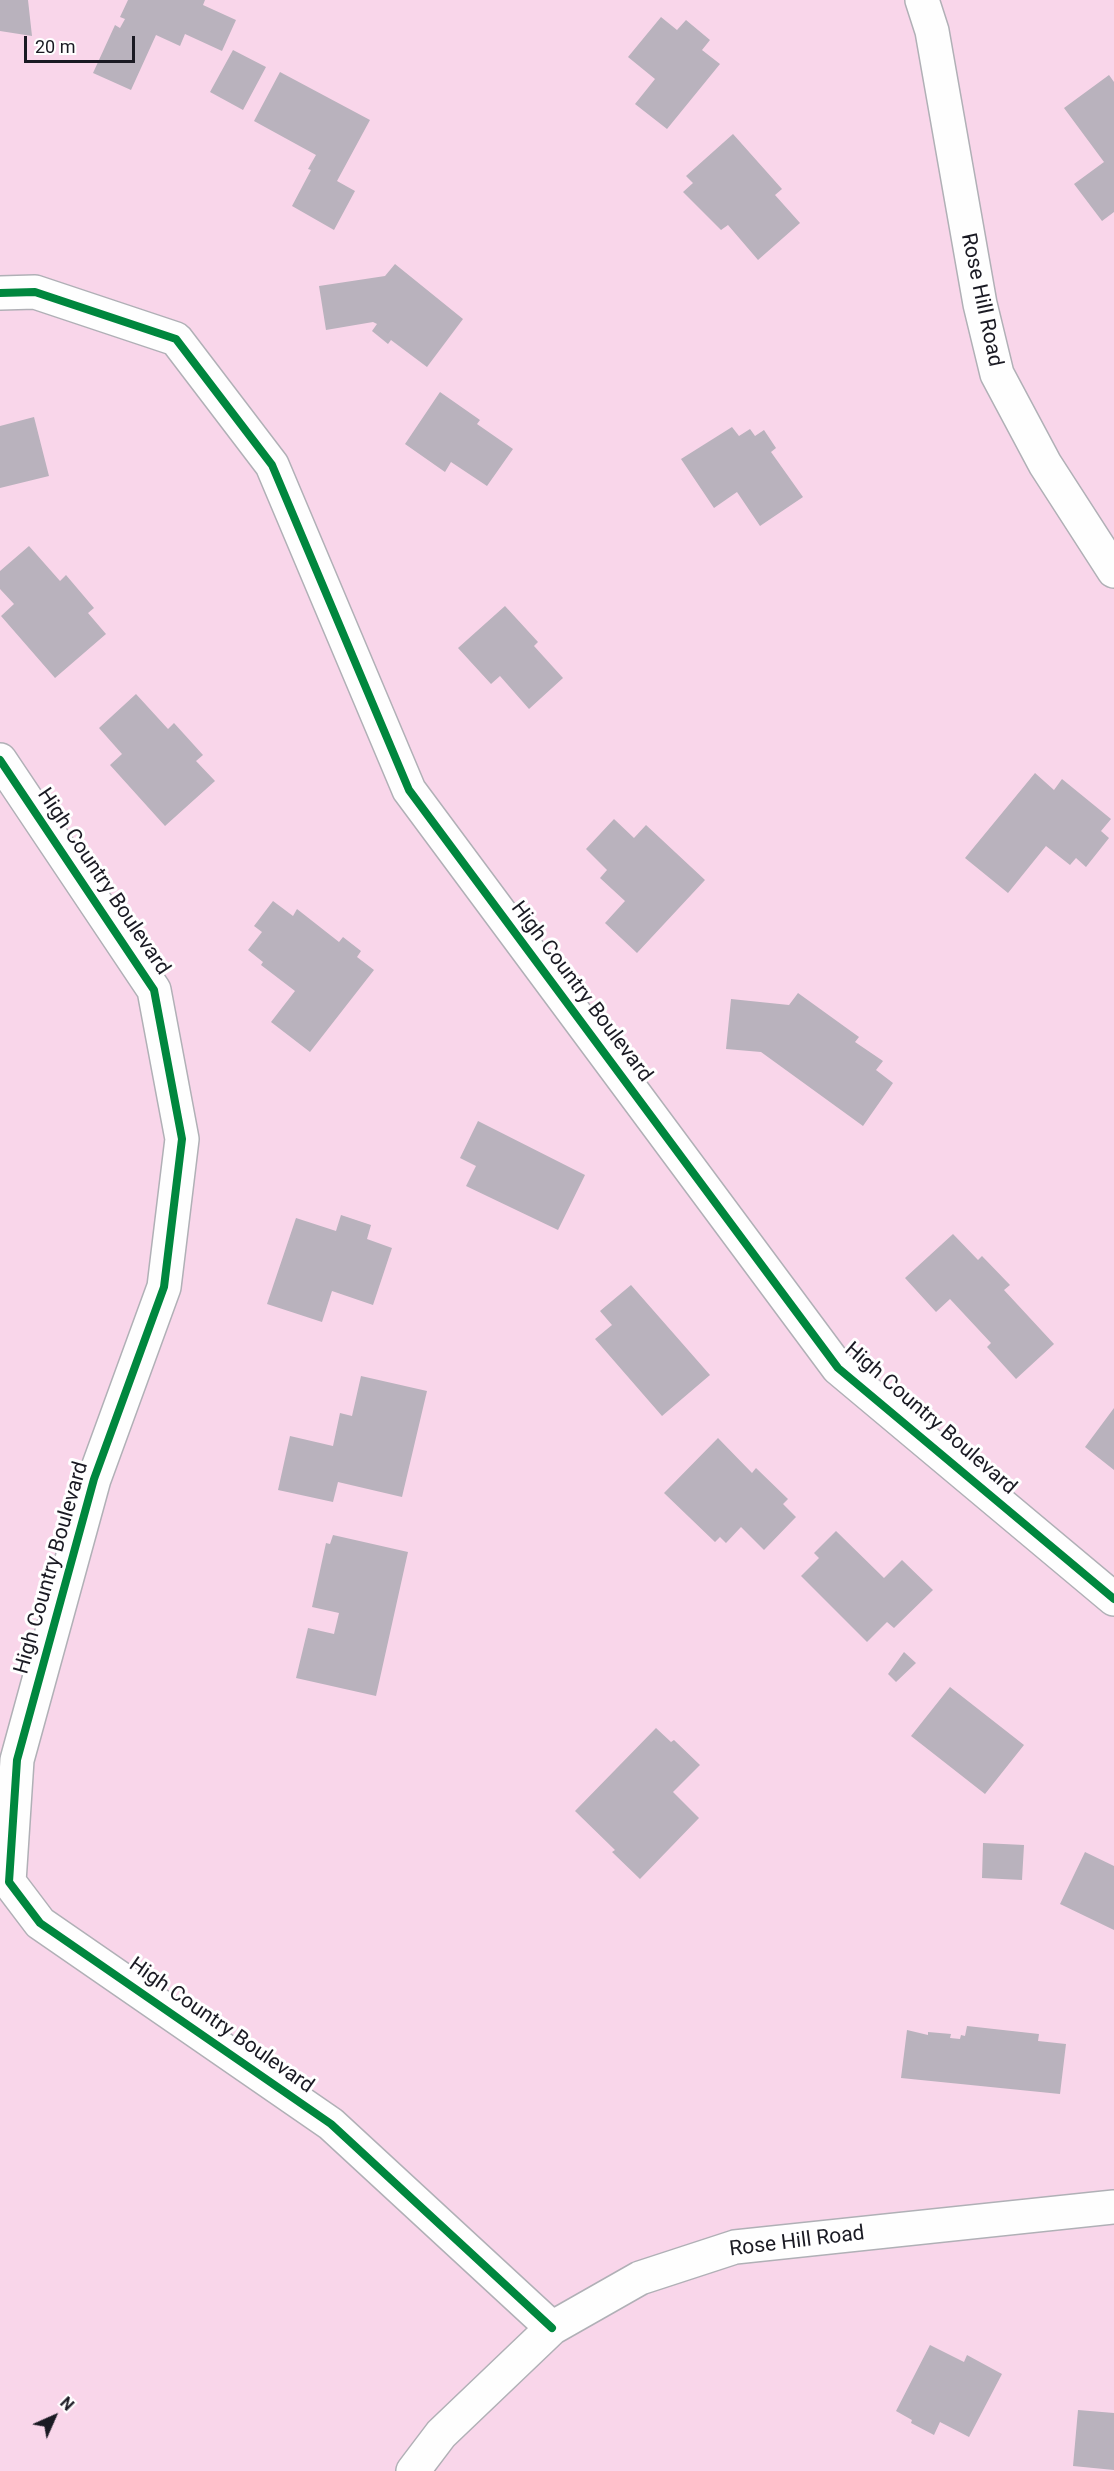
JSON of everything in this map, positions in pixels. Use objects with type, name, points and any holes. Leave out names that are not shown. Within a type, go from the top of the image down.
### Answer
[{"type":"street","name":"Rose Hill Road","points":[[922,0],[932,31],[980,304],[997,374],[1045,464],[1114,571]]},
{"type":"street","name":"High Country Boulevard","points":[[0,293],[35,292],[176,339],[272,465],[409,790],[838,1368],[1114,1599]]},
{"type":"street","name":"High Country Boulevard","points":[[0,760],[154,990],[182,1138],[164,1287],[94,1479],[17,1760],[9,1882],[40,1923],[331,2124],[552,2328]]},
{"type":"street","name":"Rose Hill Road","points":[[413,2471],[441,2434],[552,2328],[640,2278],[735,2247],[1114,2207]]},
{"type":"shaded area","points":[[0,0],[1114,0],[1114,2471],[0,2471]]},
{"type":"building","points":[[0,0],[28,0],[32,36],[0,31]]},
{"type":"building","points":[[128,0],[205,0],[203,5],[236,20],[222,51],[185,34],[180,46],[156,35],[131,90],[93,73],[115,25],[120,28],[125,19],[120,17]]},
{"type":"building","points":[[661,17],[677,30],[686,20],[710,40],[702,50],[720,64],[667,129],[635,104],[655,79],[628,57]]},
{"type":"building","points":[[233,50],[266,67],[243,110],[210,92]]},
{"type":"building","points":[[280,72],[370,120],[337,181],[355,191],[334,230],[292,206],[311,170],[308,169],[316,155],[254,121]]},
{"type":"building","points":[[1109,75],[1114,82],[1114,212],[1102,221],[1074,184],[1104,162],[1064,108]]},
{"type":"building","points":[[733,134],[782,189],[775,195],[800,223],[758,260],[728,225],[721,230],[683,192],[693,183],[686,176]]},
{"type":"building","points":[[395,264],[463,319],[427,367],[391,340],[388,344],[372,331],[377,324],[373,322],[326,330],[319,286],[385,276]]},
{"type":"building","points":[[440,392],[480,420],[477,424],[513,449],[487,486],[451,462],[445,472],[405,444]]},
{"type":"building","points":[[34,417],[49,476],[0,488],[0,426]]},
{"type":"building","points":[[732,427],[739,436],[750,429],[755,436],[764,430],[776,448],[771,452],[803,497],[760,526],[737,492],[714,508],[681,459]]},
{"type":"building","points":[[29,546],[60,581],[66,575],[94,608],[88,613],[106,634],[55,678],[1,616],[14,604],[0,589],[0,571]]},
{"type":"building","points":[[505,606],[538,642],[534,646],[563,678],[529,709],[500,676],[491,684],[458,648]]},
{"type":"building","points":[[136,694],[168,729],[174,723],[203,755],[196,761],[215,781],[165,826],[110,765],[122,754],[99,728]]},
{"type":"building","points":[[1035,773],[1054,790],[1062,779],[1111,819],[1101,831],[1109,838],[1086,867],[1076,858],[1070,865],[1046,846],[1008,893],[965,858]]},
{"type":"building","points":[[614,819],[634,838],[646,825],[705,880],[637,953],[605,923],[625,901],[600,878],[607,870],[586,849]]},
{"type":"building","points":[[273,901],[293,916],[297,909],[339,942],[343,937],[361,951],[357,957],[374,970],[310,1052],[271,1022],[295,991],[261,965],[263,962],[248,950],[262,932],[254,926]]},
{"type":"building","points":[[798,993],[859,1037],[855,1042],[883,1061],[876,1070],[893,1083],[863,1126],[761,1052],[726,1049],[731,999],[789,1005]]},
{"type":"building","points":[[478,1121],[585,1175],[558,1230],[466,1186],[476,1166],[460,1158]]},
{"type":"building","points":[[341,1215],[371,1225],[367,1239],[392,1248],[373,1305],[332,1291],[322,1322],[267,1304],[296,1218],[336,1231]]},
{"type":"building","points":[[953,1234],[978,1260],[982,1256],[1010,1285],[1004,1290],[1054,1344],[1016,1379],[987,1347],[991,1343],[950,1299],[936,1312],[905,1278]]},
{"type":"building","points":[[631,1285],[710,1375],[662,1416],[595,1339],[612,1325],[600,1311]]},
{"type":"building","points":[[361,1376],[427,1391],[402,1497],[338,1482],[333,1502],[278,1490],[290,1436],[333,1446],[340,1413],[352,1416]]},
{"type":"building","points":[[1114,1408],[1114,1470],[1085,1447]]},
{"type":"building","points":[[718,1438],[752,1473],[756,1468],[788,1499],[783,1504],[796,1517],[764,1550],[741,1527],[726,1543],[720,1537],[715,1542],[664,1493]]},
{"type":"building","points":[[836,1531],[884,1578],[902,1560],[933,1590],[894,1628],[887,1622],[867,1642],[801,1576],[819,1558],[814,1553]]},
{"type":"building","points":[[333,1535],[408,1552],[376,1696],[296,1678],[308,1628],[334,1634],[339,1613],[312,1607],[326,1543],[330,1544]]},
{"type":"building","points":[[904,1652],[916,1663],[896,1682],[888,1674]]},
{"type":"building","points":[[950,1687],[1024,1745],[985,1794],[911,1736]]},
{"type":"building","points":[[656,1728],[671,1742],[674,1740],[700,1765],[673,1792],[699,1818],[640,1879],[612,1852],[615,1850],[575,1811]]},
{"type":"building","points":[[983,1843],[1024,1845],[1022,1880],[982,1878]]},
{"type":"building","points":[[1085,1852],[1114,1866],[1114,1930],[1060,1904]]},
{"type":"building","points":[[967,2026],[1039,2034],[1038,2041],[1066,2044],[1060,2094],[901,2078],[907,2030],[928,2035],[928,2032],[951,2034],[950,2038],[960,2039],[961,2035],[965,2036]]},
{"type":"building","points":[[930,2345],[964,2362],[967,2355],[1002,2374],[969,2437],[940,2422],[934,2435],[911,2423],[912,2420],[896,2411]]},
{"type":"building","points":[[1078,2410],[1114,2413],[1114,2470],[1073,2466]]},
{"type":"cycle path","points":[[0,293],[35,292],[176,339],[272,465],[409,790],[838,1368],[1114,1599]]},
{"type":"cycle path","points":[[0,760],[154,990],[182,1139],[164,1287],[94,1479],[17,1760],[9,1882],[40,1923],[331,2124],[552,2328]]}]
